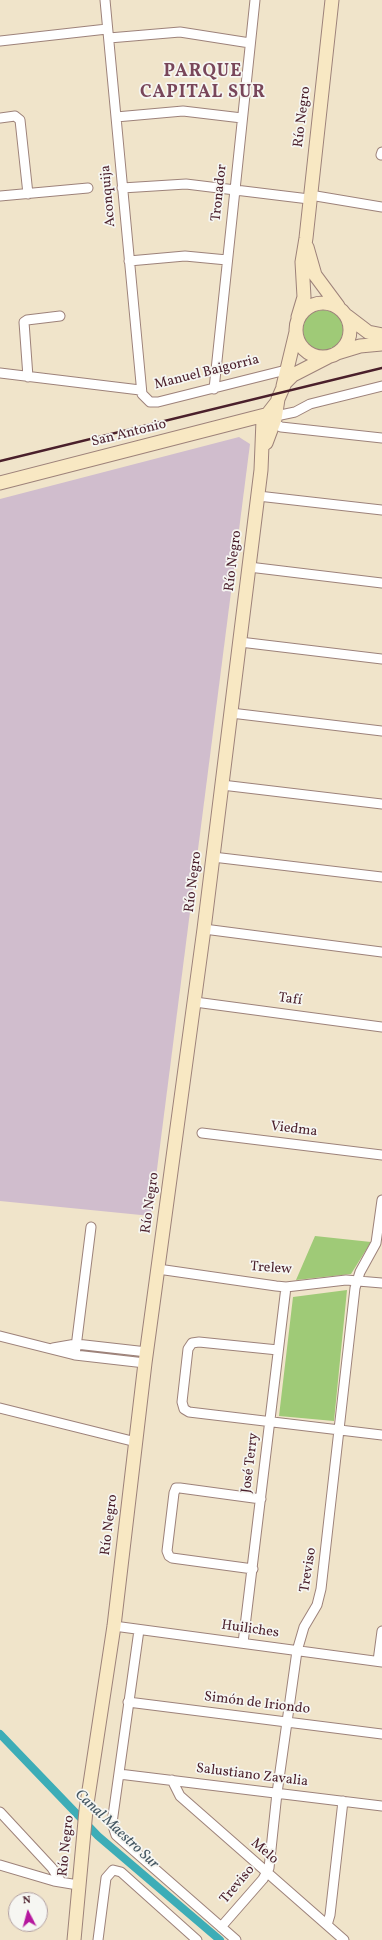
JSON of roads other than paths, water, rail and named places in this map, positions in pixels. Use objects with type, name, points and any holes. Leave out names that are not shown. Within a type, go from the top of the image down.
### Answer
[{"type":"street","name":"Aconquija","points":[[105,0],[140,390]]},
{"type":"street","name":"Tronador","points":[[214,389],[255,0]]},
{"type":"street","name":"Río Negro","points":[[298,317],[304,297],[302,262],[306,238],[332,0]]},
{"type":"street","points":[[0,41],[108,33],[180,32],[250,43]]},
{"type":"street","points":[[116,117],[183,111],[242,118]]},
{"type":"street","points":[[0,118],[15,116],[20,120],[28,194]]},
{"type":"street","points":[[122,188],[173,184],[310,197],[382,207]]},
{"type":"street","points":[[0,196],[88,188]]},
{"type":"street","name":"Río Negro","points":[[306,238],[310,262],[315,276],[338,306]]},
{"type":"street","points":[[129,261],[185,256],[227,260]]},
{"type":"street","points":[[382,335],[368,332],[347,316],[338,306],[327,303],[316,303],[305,308],[298,317],[296,332],[297,339],[307,352],[322,357],[360,346],[382,344]]},
{"type":"street","points":[[28,377],[24,322],[27,320],[60,316]]},
{"type":"street","points":[[333,355],[346,345],[350,334],[347,316]]},
{"type":"street","name":"Río Negro","points":[[74,1940],[86,1810],[114,1626],[146,1357],[195,1002],[261,470],[270,421],[282,388],[296,332]]},
{"type":"street","name":"Río Negro","points":[[282,388],[293,375],[333,355]]},
{"type":"street","name":"Manuel Baigorria","points":[[140,390],[144,397],[153,403],[286,370]]},
{"type":"street","points":[[0,373],[140,390]]},
{"type":"street","name":"San Antonio","points":[[0,491],[270,421],[295,412],[310,404],[382,386]]},
{"type":"street","points":[[270,421],[282,427],[382,438]]},
{"type":"street","name":"San Antonio","points":[[0,483],[270,421]]},
{"type":"street","points":[[258,496],[382,510]]},
{"type":"street","points":[[249,567],[382,583]]},
{"type":"street","points":[[240,642],[382,659]]},
{"type":"street","points":[[231,713],[382,732]]},
{"type":"street","points":[[222,785],[382,804]]},
{"type":"street","points":[[213,857],[382,877]]},
{"type":"street","points":[[204,929],[382,952]]},
{"type":"street","name":"Tafí","points":[[195,1002],[382,1027]]},
{"type":"street","name":"Viedma","points":[[202,1133],[382,1155]]},
{"type":"street","name":"Treviso","points":[[221,1927],[267,1873],[296,1650],[304,1627],[316,1605],[321,1589],[357,1280],[376,1243],[382,1200]]},
{"type":"street","points":[[75,1356],[90,1227]]},
{"type":"street","name":"Trelew","points":[[158,1269],[286,1287],[357,1280],[382,1283]]},
{"type":"street","name":"José Terry","points":[[244,1643],[286,1287]]},
{"type":"street","points":[[0,1336],[50,1348],[75,1356],[146,1357]]},
{"type":"street","points":[[278,1350],[199,1342],[192,1343],[188,1349],[182,1402],[184,1409],[189,1412],[382,1435]]},
{"type":"street","points":[[50,1348],[76,1344],[146,1357]]},
{"type":"street","points":[[0,1408],[136,1442]]},
{"type":"street","points":[[252,1569],[172,1558],[169,1556],[167,1551],[176,1488],[261,1498]]},
{"type":"street","name":"Huiliches","points":[[114,1626],[380,1662]]},
{"type":"street","points":[[139,1630],[112,1822],[113,1830],[116,1835],[236,1940]]},
{"type":"street","points":[[380,1662],[382,1631]]},
{"type":"street","name":"Simón de Iriondo","points":[[128,1702],[382,1734]]},
{"type":"street","name":"Salustiano Zavalia","points":[[119,1774],[382,1806]]},
{"type":"street","name":"Melo","points":[[172,1780],[180,1796],[344,1940]]},
{"type":"street","points":[[327,1925],[330,1915],[343,1801]]},
{"type":"street","points":[[0,1812],[52,1868],[62,1882]]},
{"type":"street","points":[[0,1865],[78,1885]]},
{"type":"street","points":[[98,1940],[106,1878],[109,1872],[113,1870],[122,1872],[197,1940]]},
{"type":"waterway","name":"Canal Maestro Sur","points":[[0,1734],[98,1836],[220,1940]]},
{"type":"railway","points":[[0,461],[382,368]]},
{"type":"district","name":"PARQUE CAPITAL SUR","points":[[203,83]]}]
